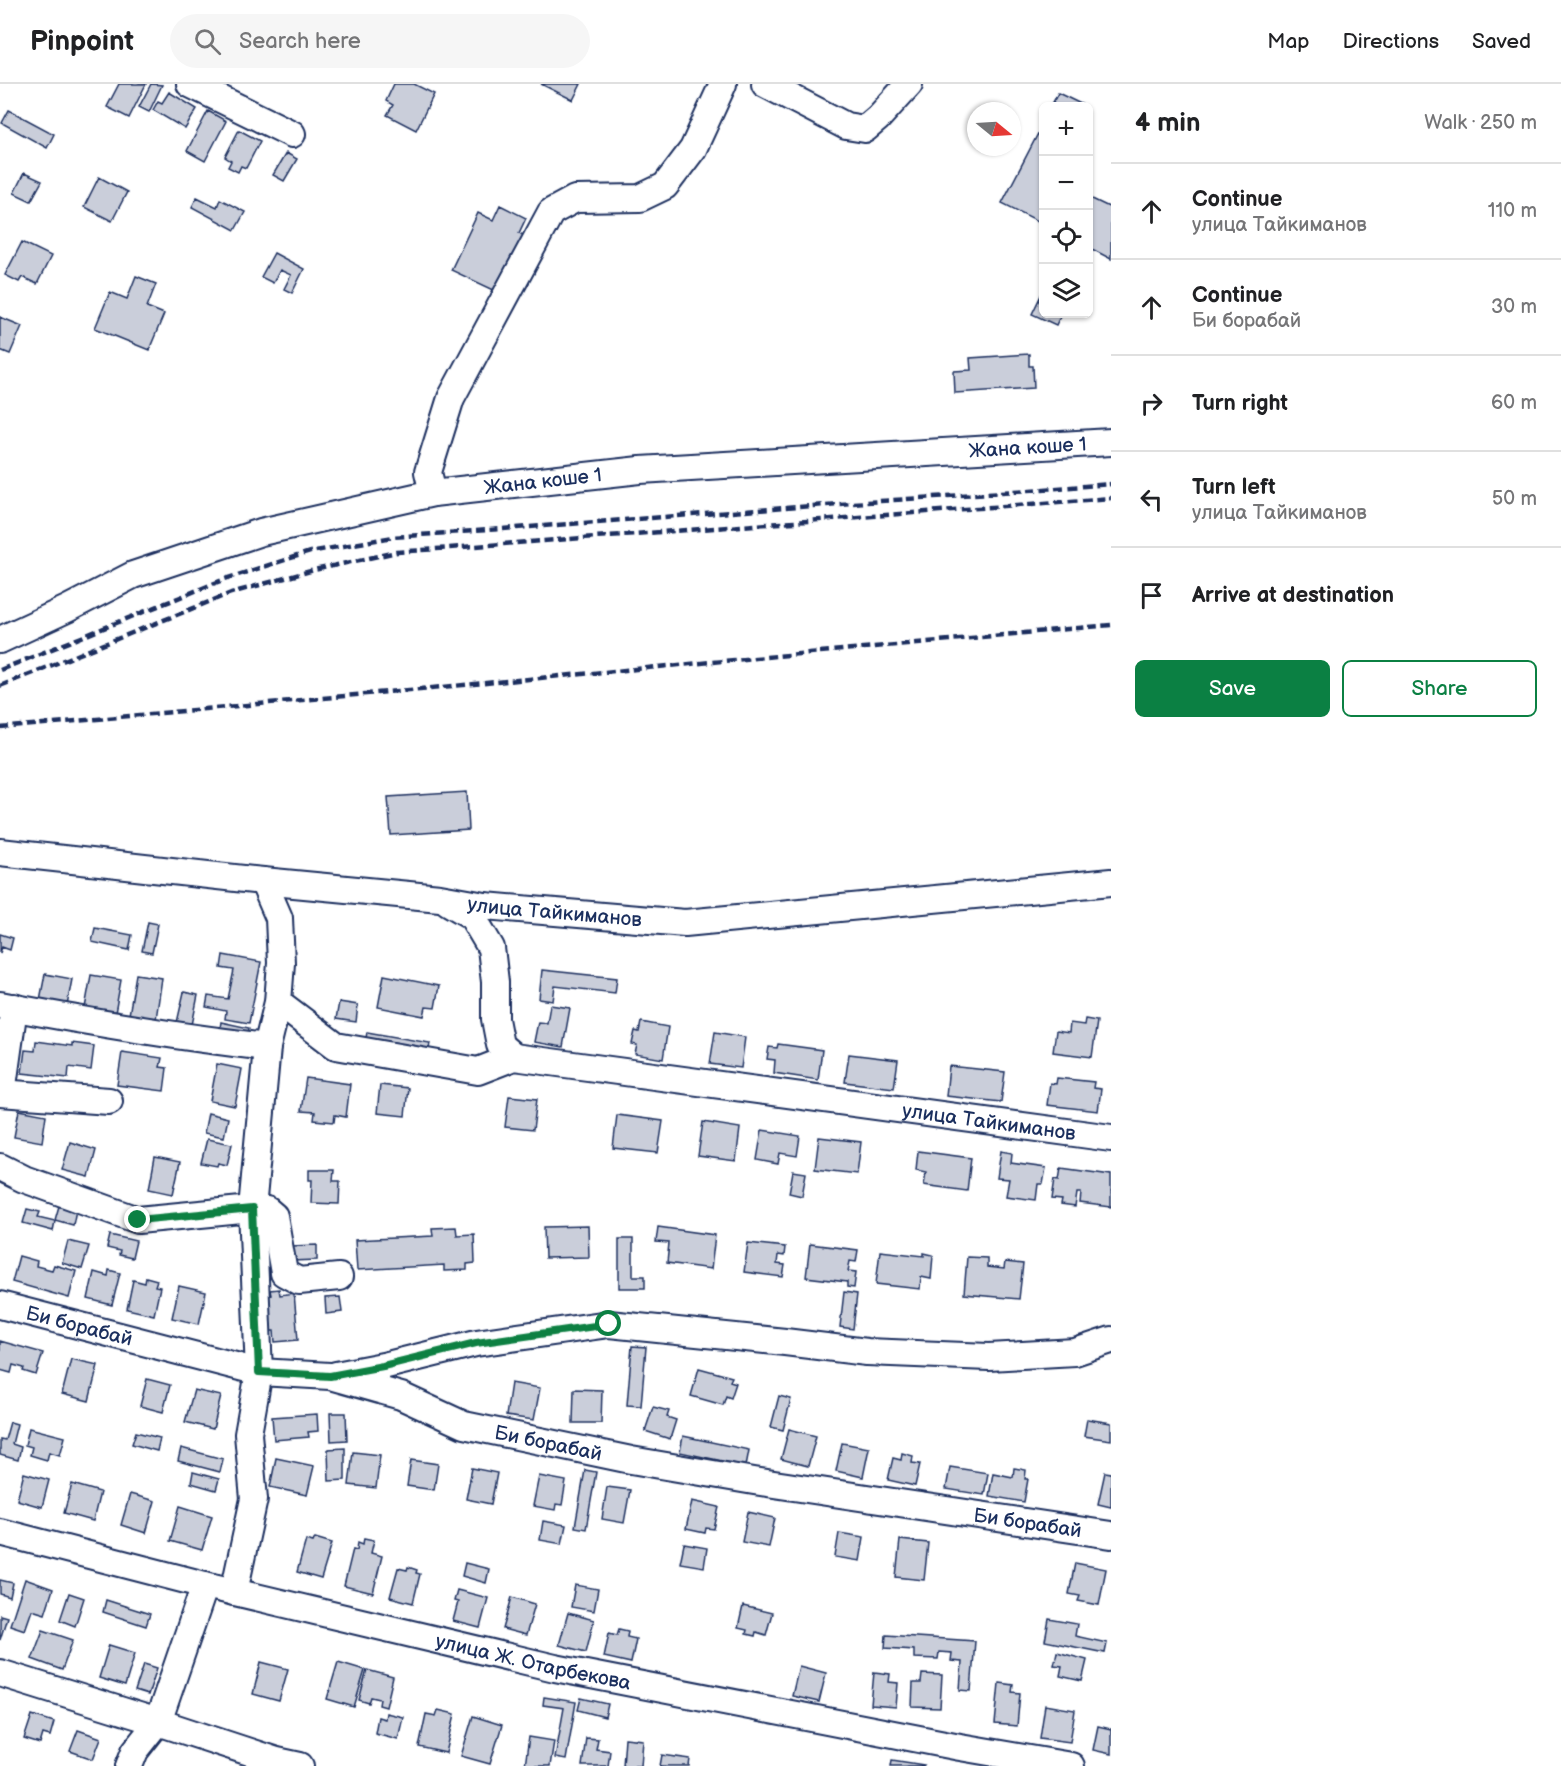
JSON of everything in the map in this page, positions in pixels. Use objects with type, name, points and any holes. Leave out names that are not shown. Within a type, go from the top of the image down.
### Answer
[{"type":"street","points":[[190,84],[292,134]]},
{"type":"street","points":[[433,493],[428,472],[451,398],[551,212],[575,199],[640,198],[665,186],[693,149],[723,84]]},
{"type":"street","points":[[765,84],[846,126],[865,129],[909,84]]},
{"type":"street","name":"Жана коше 1","points":[[0,640],[133,575],[261,532],[433,493],[640,470],[1111,442]]},
{"type":"street","name":"улица Тайкиманов","points":[[0,852],[440,898],[485,906],[685,923],[1111,882]]},
{"type":"street","points":[[234,1592],[254,1499],[248,1434],[259,1372],[252,1209],[267,1047],[278,1002],[281,963],[279,918],[262,881]]},
{"type":"street","points":[[440,898],[472,916],[491,948],[495,982],[495,1019],[500,1045],[514,1057]]},
{"type":"street","name":"улица Тайкиманов","points":[[278,1002],[336,1046],[478,1071],[514,1057],[1111,1138]]},
{"type":"street","points":[[109,1101],[1,1093],[7,1006],[189,1038],[267,1047]]},
{"type":"street","points":[[0,1167],[24,1179],[138,1220],[252,1209],[267,1210],[274,1216],[284,1273],[299,1281],[339,1277]]},
{"type":"street","name":"Би борабай","points":[[0,1305],[259,1372],[330,1376],[401,1396],[464,1425],[631,1460],[1111,1535]]},
{"type":"street","points":[[330,1376],[383,1366],[476,1343],[609,1324],[867,1352],[989,1357],[1075,1352],[1111,1340]]},
{"type":"street","name":"улица Ж. Отарбекова","points":[[0,1532],[234,1592],[555,1668],[960,1747],[1071,1766]]},
{"type":"street","points":[[129,1766],[135,1751],[158,1722],[206,1585]]},
{"type":"street","points":[[0,1673],[277,1761],[300,1766]]},
{"type":"building","points":[[119,84],[146,84],[129,118],[107,107]]},
{"type":"building","points":[[151,84],[162,85],[149,112],[139,107]]},
{"type":"building","points":[[394,84],[414,84],[434,94],[416,130],[387,115],[393,105],[386,101]]},
{"type":"building","points":[[541,84],[581,84],[573,100]]},
{"type":"building","points":[[169,92],[197,109],[185,129],[153,110],[158,101],[162,103]]},
{"type":"building","points":[[1058,93],[1077,102],[1053,102]]},
{"type":"building","points":[[9,110],[54,134],[47,148],[2,123]]},
{"type":"building","points":[[208,111],[226,121],[205,161],[187,151]]},
{"type":"building","points":[[239,130],[260,141],[246,168],[241,166],[238,172],[228,167],[231,161],[225,157]]},
{"type":"building","points":[[1039,132],[1039,222],[1002,203]]},
{"type":"building","points":[[286,153],[297,159],[284,181],[273,175]]},
{"type":"building","points":[[24,173],[42,181],[31,201],[14,193]]},
{"type":"building","points":[[99,177],[127,192],[112,221],[84,207]]},
{"type":"building","points":[[197,197],[217,207],[220,199],[245,212],[235,230],[192,207]]},
{"type":"building","points":[[1093,199],[1111,208],[1111,259],[1093,250]]},
{"type":"building","points":[[500,205],[526,218],[519,233],[525,236],[498,292],[451,270],[478,213],[493,220]]},
{"type":"building","points":[[22,242],[51,256],[37,284],[22,277],[19,282],[5,275]]},
{"type":"building","points":[[274,253],[304,269],[292,293],[284,289],[291,275],[280,270],[273,283],[261,277]]},
{"type":"building","points":[[136,276],[156,284],[147,307],[164,314],[149,350],[95,328],[110,292],[127,299]]},
{"type":"building","points":[[1039,299],[1039,317],[1032,314]]},
{"type":"building","points":[[0,317],[22,326],[10,354],[0,350]]},
{"type":"building","points":[[1041,318],[1059,318],[1056,325]]},
{"type":"building","points":[[1029,354],[1029,366],[1033,366],[1034,388],[955,393],[954,371],[971,370],[970,358]]},
{"type":"building","points":[[467,792],[469,830],[391,835],[388,797]]},
{"type":"building","points":[[148,922],[158,924],[152,953],[142,951]]},
{"type":"building","points":[[95,928],[132,935],[129,950],[92,942]]},
{"type":"building","points":[[0,934],[13,938],[10,950],[2,947],[0,953]]},
{"type":"building","points":[[223,955],[261,962],[249,1023],[225,1019],[226,1011],[206,1007],[208,996],[228,999],[234,970],[221,968]]},
{"type":"building","points":[[542,970],[617,978],[615,993],[555,986],[553,1001],[539,999]]},
{"type":"building","points":[[45,974],[72,979],[67,1006],[40,1000]]},
{"type":"building","points":[[136,974],[162,978],[156,1019],[129,1015]]},
{"type":"building","points":[[91,975],[121,980],[115,1013],[85,1008]]},
{"type":"building","points":[[384,975],[439,986],[435,1008],[426,1007],[424,1016],[378,1007]]},
{"type":"building","points":[[184,992],[198,995],[191,1030],[176,1027]]},
{"type":"building","points":[[339,1002],[358,1005],[356,1022],[336,1019]]},
{"type":"building","points":[[550,1005],[570,1008],[563,1047],[534,1042],[538,1022],[547,1023]]},
{"type":"building","points":[[1085,1019],[1097,1021],[1092,1057],[1053,1052],[1056,1031],[1069,1033],[1070,1023],[1084,1025]]},
{"type":"building","points":[[221,1022],[249,1028],[247,1040],[219,1035]]},
{"type":"building","points":[[641,1022],[668,1027],[663,1059],[635,1054],[637,1045],[632,1044],[635,1031],[639,1032]]},
{"type":"building","points":[[367,1032],[430,1043],[428,1054],[365,1044]]},
{"type":"building","points":[[715,1032],[745,1037],[741,1068],[710,1064]]},
{"type":"building","points":[[36,1041],[72,1046],[72,1043],[94,1046],[91,1070],[69,1067],[68,1078],[22,1073],[25,1050],[35,1051]]},
{"type":"building","points":[[778,1044],[822,1050],[818,1080],[774,1073],[775,1060],[767,1059],[769,1047],[777,1048]]},
{"type":"building","points":[[122,1052],[162,1058],[160,1067],[167,1068],[164,1091],[117,1085]]},
{"type":"building","points":[[849,1054],[898,1060],[894,1088],[845,1082]]},
{"type":"building","points":[[217,1064],[242,1069],[235,1106],[210,1101]]},
{"type":"building","points":[[949,1066],[1005,1072],[1001,1102],[946,1096]]},
{"type":"building","points":[[306,1078],[350,1084],[346,1117],[335,1115],[334,1122],[314,1120],[315,1112],[301,1111]]},
{"type":"building","points":[[1057,1078],[1094,1082],[1093,1088],[1101,1089],[1098,1111],[1047,1105],[1050,1083],[1056,1084]]},
{"type":"building","points":[[380,1085],[408,1088],[405,1116],[377,1113]]},
{"type":"building","points":[[509,1096],[537,1099],[533,1130],[505,1127]]},
{"type":"building","points":[[19,1110],[46,1115],[42,1142],[14,1137]]},
{"type":"building","points":[[208,1113],[228,1118],[224,1137],[204,1133]]},
{"type":"building","points":[[617,1115],[663,1121],[658,1153],[613,1148]]},
{"type":"building","points":[[703,1122],[740,1128],[736,1161],[698,1156]]},
{"type":"building","points":[[762,1130],[800,1136],[797,1156],[780,1153],[778,1164],[757,1160]]},
{"type":"building","points":[[819,1137],[861,1142],[857,1174],[815,1169]]},
{"type":"building","points":[[207,1139],[232,1144],[227,1165],[201,1163]]},
{"type":"building","points":[[70,1142],[96,1150],[89,1177],[62,1170]]},
{"type":"building","points":[[918,1151],[971,1158],[967,1191],[924,1185],[926,1172],[916,1170]]},
{"type":"building","points":[[1001,1151],[1012,1153],[1011,1163],[1046,1168],[1043,1184],[1038,1184],[1036,1200],[1006,1196],[1009,1179],[997,1178]]},
{"type":"building","points":[[155,1157],[180,1162],[173,1194],[149,1189]]},
{"type":"building","points":[[1061,1168],[1111,1175],[1111,1207],[1080,1203],[1081,1193],[1077,1193],[1075,1207],[1061,1205],[1062,1200],[1052,1199],[1055,1179],[1059,1180]]},
{"type":"building","points":[[309,1170],[334,1170],[333,1181],[340,1181],[339,1204],[311,1203],[312,1180],[309,1180]]},
{"type":"building","points":[[793,1171],[806,1173],[802,1196],[789,1193]]},
{"type":"building","points":[[59,1206],[76,1210],[73,1225],[55,1220]]},
{"type":"building","points":[[27,1209],[40,1212],[38,1217],[55,1221],[53,1231],[23,1223]]},
{"type":"building","points":[[588,1226],[589,1257],[545,1258],[544,1227]]},
{"type":"building","points":[[456,1227],[457,1235],[474,1234],[475,1263],[467,1264],[467,1270],[444,1271],[444,1265],[357,1270],[355,1240],[433,1236],[432,1228]]},
{"type":"building","points":[[658,1227],[715,1235],[711,1269],[667,1263],[669,1243],[656,1242]]},
{"type":"building","points":[[110,1235],[136,1241],[132,1258],[119,1255],[120,1251],[107,1248]]},
{"type":"building","points":[[619,1239],[633,1239],[633,1276],[645,1276],[645,1288],[619,1288]]},
{"type":"building","points":[[68,1241],[89,1246],[82,1269],[62,1263]]},
{"type":"building","points":[[748,1243],[785,1247],[784,1256],[778,1255],[777,1264],[785,1265],[783,1277],[744,1272]]},
{"type":"building","points":[[810,1244],[858,1250],[856,1262],[850,1261],[848,1271],[856,1272],[854,1288],[847,1287],[847,1282],[806,1277]]},
{"type":"building","points":[[317,1245],[317,1260],[291,1261],[291,1246]]},
{"type":"building","points":[[880,1251],[933,1255],[931,1279],[921,1277],[920,1289],[876,1284]]},
{"type":"building","points":[[19,1256],[37,1261],[36,1266],[52,1270],[54,1265],[76,1271],[69,1298],[12,1282]]},
{"type":"building","points":[[967,1257],[987,1258],[987,1267],[1004,1269],[1005,1262],[1023,1264],[1019,1299],[964,1294]]},
{"type":"building","points":[[109,1270],[120,1273],[112,1305],[88,1299],[94,1272],[108,1276]]},
{"type":"building","points":[[146,1277],[157,1280],[155,1286],[160,1287],[154,1315],[127,1309],[133,1280],[145,1283]]},
{"type":"building","points":[[179,1286],[206,1292],[199,1324],[172,1318]]},
{"type":"building","points":[[279,1289],[280,1295],[294,1293],[298,1340],[275,1342],[274,1331],[268,1331],[261,1296],[271,1295],[270,1290]]},
{"type":"building","points":[[844,1292],[857,1294],[853,1329],[840,1327]]},
{"type":"building","points":[[340,1297],[342,1312],[326,1314],[325,1298]]},
{"type":"building","points":[[0,1341],[43,1353],[36,1375],[13,1365],[11,1373],[0,1370]]},
{"type":"building","points":[[632,1346],[646,1347],[641,1406],[627,1405]]},
{"type":"building","points":[[71,1359],[98,1365],[89,1401],[62,1394]]},
{"type":"building","points":[[699,1368],[732,1377],[730,1381],[736,1383],[731,1398],[726,1396],[723,1405],[691,1396]]},
{"type":"building","points":[[147,1379],[170,1385],[163,1412],[140,1406]]},
{"type":"building","points":[[511,1383],[540,1388],[534,1420],[506,1416]]},
{"type":"building","points":[[574,1389],[602,1390],[601,1423],[573,1423]]},
{"type":"building","points":[[194,1390],[221,1396],[213,1429],[185,1422]]},
{"type":"building","points":[[779,1396],[791,1399],[783,1430],[771,1427]]},
{"type":"building","points":[[653,1407],[669,1411],[667,1417],[676,1420],[670,1439],[645,1431]]},
{"type":"building","points":[[330,1413],[346,1413],[347,1440],[331,1441]]},
{"type":"building","points":[[317,1414],[318,1431],[308,1432],[309,1437],[274,1440],[272,1417]]},
{"type":"building","points":[[1087,1419],[1111,1423],[1111,1440],[1084,1436]]},
{"type":"building","points":[[10,1422],[17,1424],[12,1444],[21,1447],[18,1460],[0,1455],[0,1439],[5,1440]]},
{"type":"building","points":[[29,1428],[65,1437],[60,1455],[49,1452],[47,1460],[30,1455],[32,1447],[25,1445]]},
{"type":"building","points":[[789,1429],[816,1436],[808,1466],[781,1459]]},
{"type":"building","points":[[136,1432],[160,1438],[157,1451],[132,1444]]},
{"type":"building","points":[[683,1436],[749,1450],[746,1466],[680,1452]]},
{"type":"building","points":[[842,1443],[869,1448],[863,1477],[836,1471]]},
{"type":"building","points":[[181,1448],[223,1459],[220,1472],[178,1461]]},
{"type":"building","points":[[345,1448],[345,1480],[329,1481],[328,1449]]},
{"type":"building","points":[[353,1452],[380,1455],[376,1488],[349,1485]]},
{"type":"building","points":[[902,1453],[913,1456],[912,1463],[920,1464],[915,1486],[888,1480],[893,1458],[901,1460]]},
{"type":"building","points":[[276,1458],[314,1466],[307,1495],[270,1487]]},
{"type":"building","points":[[411,1460],[438,1464],[434,1490],[407,1486]]},
{"type":"building","points":[[950,1467],[988,1473],[984,1495],[946,1489]]},
{"type":"building","points":[[472,1468],[497,1473],[491,1504],[466,1499]]},
{"type":"building","points":[[1014,1468],[1026,1470],[1025,1479],[1028,1479],[1024,1502],[989,1496],[993,1473],[1013,1477]]},
{"type":"building","points":[[585,1470],[596,1472],[586,1529],[575,1527]]},
{"type":"building","points":[[193,1472],[219,1479],[216,1490],[191,1483]]},
{"type":"building","points":[[1105,1472],[1111,1473],[1111,1507],[1098,1504]]},
{"type":"building","points":[[24,1473],[49,1480],[42,1507],[17,1500]]},
{"type":"building","points":[[539,1476],[566,1481],[562,1505],[556,1504],[555,1510],[533,1506]]},
{"type":"building","points":[[72,1484],[100,1492],[93,1521],[64,1513]]},
{"type":"building","points":[[607,1487],[630,1490],[624,1523],[602,1519]]},
{"type":"building","points":[[130,1494],[155,1501],[146,1533],[121,1525]]},
{"type":"building","points":[[692,1501],[719,1507],[714,1529],[706,1528],[705,1533],[686,1529]]},
{"type":"building","points":[[180,1506],[212,1516],[202,1550],[170,1541]]},
{"type":"building","points":[[748,1512],[775,1518],[769,1547],[742,1542]]},
{"type":"building","points":[[543,1521],[566,1525],[562,1544],[540,1540]]},
{"type":"building","points":[[839,1533],[864,1537],[860,1561],[835,1557]]},
{"type":"building","points":[[315,1538],[332,1543],[321,1579],[297,1572],[306,1540],[313,1542]]},
{"type":"building","points":[[364,1538],[374,1540],[371,1553],[382,1556],[373,1593],[344,1586],[353,1549],[357,1550],[358,1542],[363,1544]]},
{"type":"building","points":[[900,1540],[928,1543],[924,1580],[896,1577]]},
{"type":"building","points":[[684,1544],[707,1548],[704,1567],[680,1563]]},
{"type":"building","points":[[465,1563],[489,1569],[486,1583],[462,1576]]},
{"type":"building","points":[[1075,1563],[1106,1569],[1099,1605],[1078,1601],[1080,1596],[1069,1594]]},
{"type":"building","points":[[408,1567],[417,1570],[416,1573],[420,1574],[413,1603],[390,1597],[398,1568],[407,1570]]},
{"type":"building","points":[[25,1579],[53,1589],[45,1614],[32,1610],[25,1630],[10,1625]]},
{"type":"building","points":[[0,1580],[13,1583],[10,1597],[0,1594]]},
{"type":"building","points":[[575,1585],[598,1589],[594,1611],[571,1607]]},
{"type":"building","points":[[457,1590],[488,1598],[480,1628],[453,1621],[458,1602],[454,1601]]},
{"type":"building","points":[[69,1593],[84,1598],[75,1626],[60,1620]]},
{"type":"building","points":[[512,1597],[535,1604],[526,1635],[503,1629]]},
{"type":"building","points":[[106,1600],[150,1614],[146,1626],[103,1612]]},
{"type":"building","points":[[743,1606],[772,1613],[766,1635],[756,1632],[755,1636],[746,1634],[747,1630],[738,1628]]},
{"type":"building","points":[[568,1613],[594,1620],[586,1652],[559,1645]]},
{"type":"building","points":[[0,1615],[7,1617],[0,1640]]},
{"type":"building","points":[[1049,1619],[1077,1624],[1075,1636],[1107,1643],[1105,1653],[1045,1641]]},
{"type":"building","points":[[619,1629],[628,1631],[627,1637],[636,1639],[631,1663],[604,1657],[609,1633],[617,1635]]},
{"type":"building","points":[[43,1630],[73,1640],[62,1670],[32,1659]]},
{"type":"building","points":[[886,1635],[975,1641],[971,1691],[960,1690],[962,1662],[951,1661],[952,1653],[939,1652],[938,1659],[914,1658],[914,1650],[885,1648]]},
{"type":"building","points":[[109,1645],[135,1653],[125,1686],[99,1678]]},
{"type":"building","points":[[1057,1652],[1087,1660],[1082,1681],[1060,1676],[1062,1666],[1054,1665]]},
{"type":"building","points":[[261,1662],[288,1669],[279,1701],[253,1694]]},
{"type":"building","points":[[338,1662],[365,1670],[354,1707],[327,1699]]},
{"type":"building","points":[[144,1664],[157,1668],[148,1695],[135,1691]]},
{"type":"building","points":[[799,1666],[826,1673],[819,1702],[792,1696]]},
{"type":"building","points":[[367,1670],[393,1677],[386,1707],[379,1705],[380,1699],[371,1697],[369,1703],[359,1700]]},
{"type":"building","points":[[874,1672],[890,1674],[889,1682],[898,1683],[896,1707],[871,1705]]},
{"type":"building","points":[[922,1674],[942,1675],[940,1708],[912,1707],[913,1683],[921,1683]]},
{"type":"building","points":[[999,1683],[1013,1685],[1012,1692],[1020,1693],[1017,1726],[995,1724]]},
{"type":"building","points":[[544,1697],[576,1702],[566,1760],[555,1758],[564,1708],[543,1705]]},
{"type":"building","points":[[581,1698],[608,1704],[605,1717],[578,1710]]},
{"type":"building","points":[[1045,1705],[1075,1710],[1070,1742],[1040,1738]]},
{"type":"building","points":[[438,1710],[455,1714],[446,1753],[419,1747],[426,1714],[436,1716]]},
{"type":"building","points":[[386,1713],[403,1717],[398,1739],[375,1733],[378,1717],[385,1719]]},
{"type":"building","points":[[32,1715],[54,1722],[50,1736],[43,1734],[40,1744],[24,1739]]},
{"type":"building","points":[[473,1716],[502,1725],[490,1764],[461,1756]]},
{"type":"building","points":[[1098,1726],[1111,1729],[1111,1754],[1093,1750]]},
{"type":"building","points":[[78,1730],[101,1738],[93,1759],[70,1751]]},
{"type":"building","points":[[529,1737],[554,1741],[550,1766],[525,1766]]},
{"type":"building","points":[[586,1738],[598,1739],[596,1749],[610,1751],[608,1766],[582,1766]]},
{"type":"building","points":[[625,1738],[643,1740],[641,1766],[623,1766]]},
{"type":"building","points":[[662,1755],[690,1759],[689,1766],[660,1766]]},
{"type":"building","points":[[892,1760],[924,1765],[891,1766]]},
{"type":"railway","points":[[0,670],[225,579],[310,552],[393,537],[1111,484]]},
{"type":"railway","points":[[0,686],[231,593],[314,570],[397,552],[1111,498]]},
{"type":"railway","points":[[0,728],[1111,625]]},
{"type":"route","points":[[138,1220],[252,1209],[259,1372],[330,1376],[383,1366],[476,1343],[609,1324]]}]
